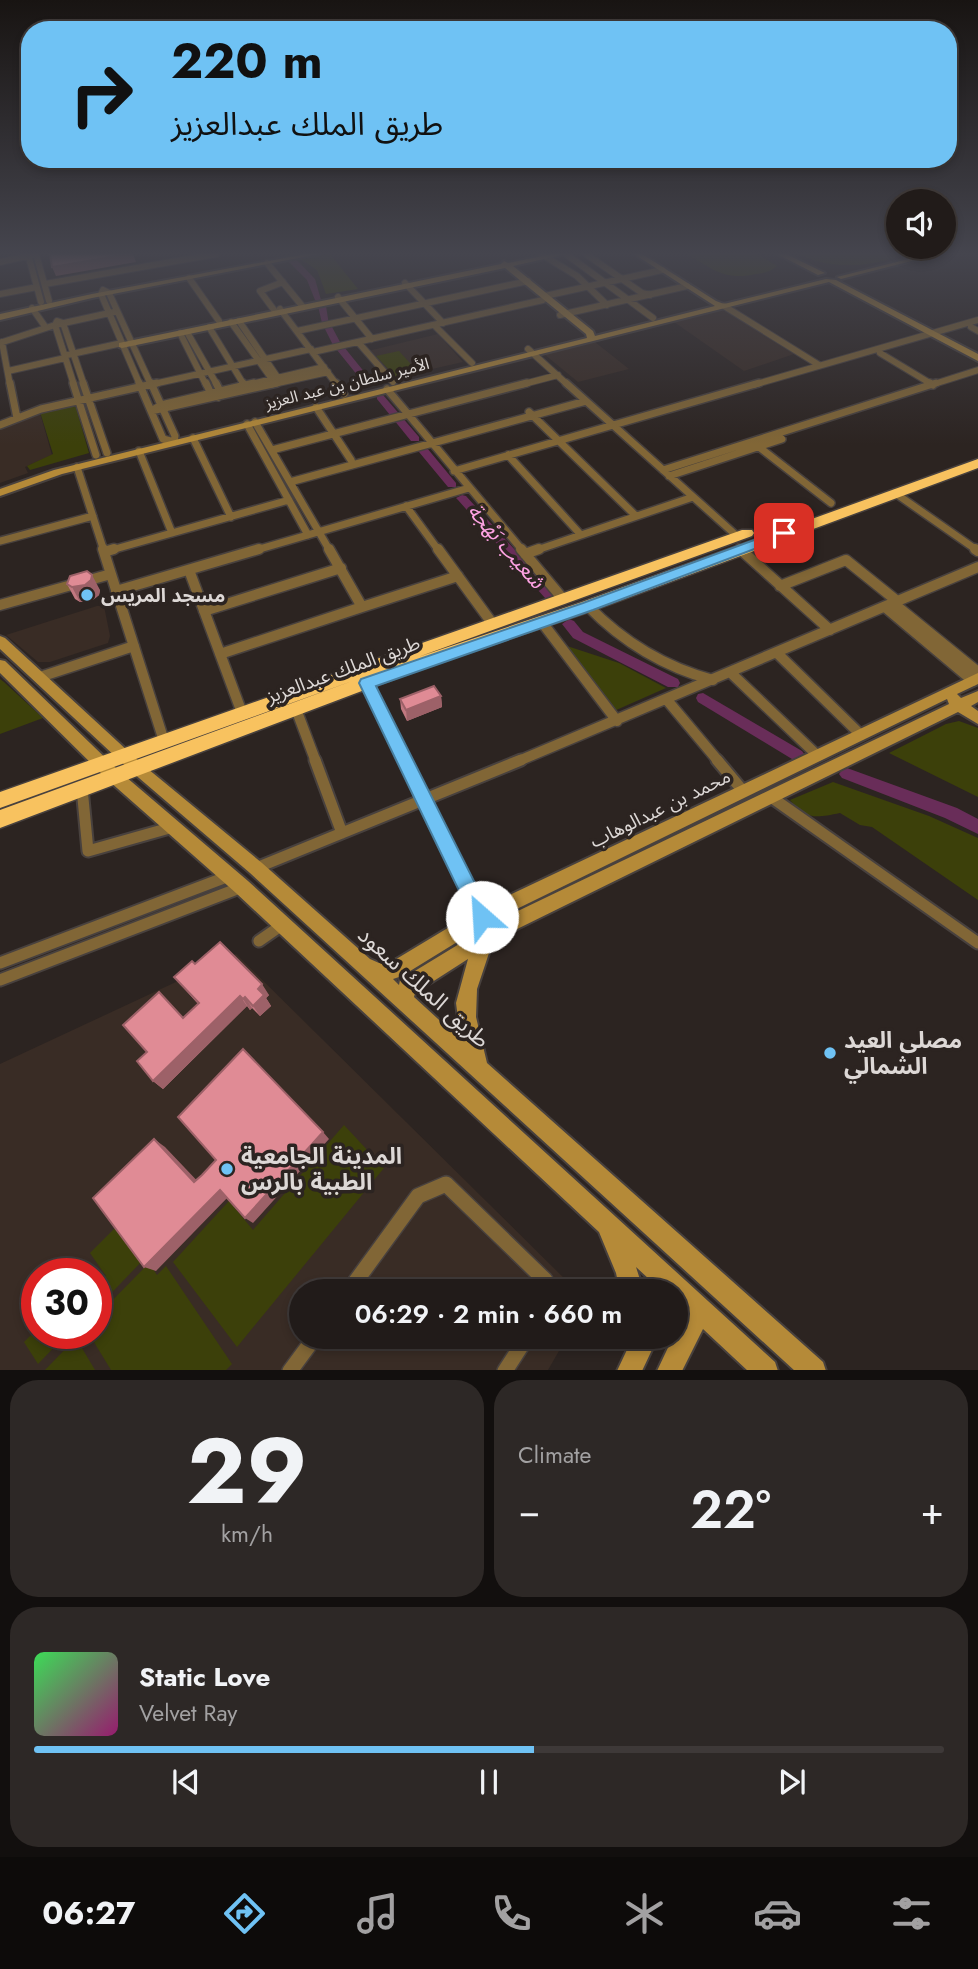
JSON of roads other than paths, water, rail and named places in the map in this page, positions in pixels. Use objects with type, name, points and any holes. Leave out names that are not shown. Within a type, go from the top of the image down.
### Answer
[{"type":"highway","name":"طريق الملك عبدالعزيز","points":[[0,800],[108,770],[296,709],[588,606],[831,503],[978,452]]},
{"type":"highway","name":"طريق الملك عبدالعزيز","points":[[131,762],[164,741],[492,624],[895,493],[978,463]]},
{"type":"highway","name":"طريق الملك عبدالعزيز","points":[[0,818],[82,788],[108,770]]},
{"type":"street","points":[[39,318],[44,325]]},
{"type":"street","points":[[1,341],[44,325],[84,318]]},
{"type":"street","points":[[112,318],[151,385],[175,439]]},
{"type":"street","points":[[119,318],[141,387],[163,439]]},
{"type":"street","points":[[8,371],[73,353],[236,318]]},
{"type":"street","points":[[126,342],[250,318]]},
{"type":"street","points":[[286,318],[344,394]]},
{"type":"street","points":[[297,331],[355,318],[372,339]]},
{"type":"street","points":[[438,318],[443,323]]},
{"type":"street","points":[[0,425],[41,410],[233,366],[334,348],[463,318]]},
{"type":"street","points":[[568,318],[589,336]]},
{"type":"street","name":"الأمير سلطان بن عبد العزيز","points":[[589,336],[653,318]]},
{"type":"street","name":"الأمير سلطان بن عبد العزيز","points":[[0,493],[77,467],[344,394],[390,386],[660,318]]},
{"type":"street","points":[[743,318],[819,365]]},
{"type":"street","points":[[908,318],[978,358]]},
{"type":"street","points":[[235,322],[275,381]]},
{"type":"street","points":[[1,341],[58,323]]},
{"type":"street","points":[[58,323],[73,353],[107,453]]},
{"type":"street","points":[[58,323],[65,357],[96,455]]},
{"type":"street","points":[[434,325],[472,363]]},
{"type":"street","points":[[616,428],[819,365],[977,326]]},
{"type":"street","points":[[209,327],[245,386]]},
{"type":"street","points":[[183,332],[209,372],[216,394]]},
{"type":"street","points":[[183,332],[201,374],[216,394]]},
{"type":"street","points":[[454,471],[616,428],[938,334],[978,352]]},
{"type":"street","points":[[1,341],[17,418]]},
{"type":"street","points":[[358,342],[390,386],[405,416],[563,599]]},
{"type":"street","name":"الأمير سلطان بن عبد العزيز","points":[[0,486],[53,466],[96,455],[163,439],[193,438],[472,363],[531,351]]},
{"type":"street","points":[[531,351],[693,497],[780,586],[830,630]]},
{"type":"street","points":[[880,353],[933,384]]},
{"type":"street","points":[[216,394],[326,370]]},
{"type":"street","points":[[666,473],[978,370]]},
{"type":"street","points":[[272,450],[558,375]]},
{"type":"street","points":[[666,473],[759,447],[978,377]]},
{"type":"street","points":[[151,411],[245,386],[275,381]]},
{"type":"street","points":[[289,479],[584,399]]},
{"type":"street","points":[[316,407],[351,460]]},
{"type":"street","points":[[531,413],[636,516]]},
{"type":"street","points":[[251,423],[272,450],[362,607]]},
{"type":"street","points":[[251,423],[308,535]]},
{"type":"street","points":[[193,438],[231,517]]},
{"type":"street","points":[[289,479],[429,441]]},
{"type":"street","points":[[759,447],[831,503]]},
{"type":"street","points":[[139,451],[172,533]]},
{"type":"street","points":[[508,455],[581,535]]},
{"type":"street","points":[[77,467],[164,741]]},
{"type":"street","points":[[117,591],[468,488]]},
{"type":"street","points":[[895,493],[978,551]]},
{"type":"street","points":[[525,554],[693,497]]},
{"type":"street","points":[[104,552],[289,500]]},
{"type":"street","points":[[407,506],[492,624]]},
{"type":"street","points":[[0,541],[93,516]]},
{"type":"street","points":[[780,586],[846,560],[892,604],[971,690],[978,718]]},
{"type":"street","points":[[256,869],[617,721],[978,567]]},
{"type":"street","points":[[204,611],[341,568]]},
{"type":"street","points":[[189,570],[242,713]]},
{"type":"street","points":[[0,605],[111,574]]},
{"type":"street","points":[[220,654],[458,576]]},
{"type":"street","points":[[588,606],[602,622],[625,639],[688,674],[713,680]]},
{"type":"street","points":[[541,621],[617,721]]},
{"type":"street","name":"طريق الملك سعود","points":[[0,641],[131,762],[256,869],[814,1370]]},
{"type":"street","points":[[40,677],[134,646]]},
{"type":"street","points":[[777,653],[861,735]]},
{"type":"street","points":[[4,672],[108,770],[236,882],[604,1222],[662,1279]]},
{"type":"street","points":[[731,673],[818,756]]},
{"type":"street","points":[[366,683],[482,917]]},
{"type":"street","name":"محمد بن عبدالوهاب","points":[[363,966],[378,972],[396,970],[482,917],[861,735],[971,690]]},
{"type":"street","name":"محمد بن عبدالوهاب","points":[[408,1005],[405,997],[407,987],[485,939],[771,797],[971,690]]},
{"type":"street","points":[[667,700],[743,791]]},
{"type":"street","points":[[296,709],[342,833]]},
{"type":"street","points":[[82,788],[88,851],[173,827]]},
{"type":"street","points":[[771,797],[978,943]]},
{"type":"street","points":[[0,963],[236,882]]},
{"type":"street","points":[[0,980],[236,882]]},
{"type":"street","points":[[259,941],[282,925]]},
{"type":"street","points":[[480,1070],[468,1036],[464,1002],[467,984],[485,939]]},
{"type":"street","points":[[357,1279],[418,1196],[446,1184],[544,1279]]},
{"type":"street","points":[[604,1222],[618,1247],[628,1279]]},
{"type":"street","points":[[688,1300],[766,1370]]},
{"type":"street","points":[[669,1370],[700,1309]]},
{"type":"street","points":[[290,1370],[306,1349]]},
{"type":"street","points":[[505,1370],[519,1349]]},
{"type":"waterway","name":"شعيب بَهْجة","points":[[325,318],[326,323]]},
{"type":"waterway","name":"شعيب بَهْجة","points":[[329,329],[336,343],[369,384]]},
{"type":"waterway","name":"شعيب بَهْجة","points":[[380,397],[415,439]]},
{"type":"waterway","name":"شعيب بَهْجة","points":[[423,450],[452,485]]},
{"type":"waterway","name":"شعيب بَهْجة","points":[[462,498],[549,595]]},
{"type":"waterway","name":"شعيب بَهْجة","points":[[569,624],[578,635],[673,683]]},
{"type":"waterway","name":"شعيب بَهْجة","points":[[703,698],[797,755]]},
{"type":"waterway","name":"شعيب بَهْجة","points":[[847,774],[951,813],[978,827]]},
{"type":"place","name":"مسجد المريس","points":[[87,595]]},
{"type":"place","name":"مصلى العيد الشمالي","points":[[830,1053]]},
{"type":"place","name":"المدينة الجامعية الطبية بالرس","points":[[227,1169]]}]
